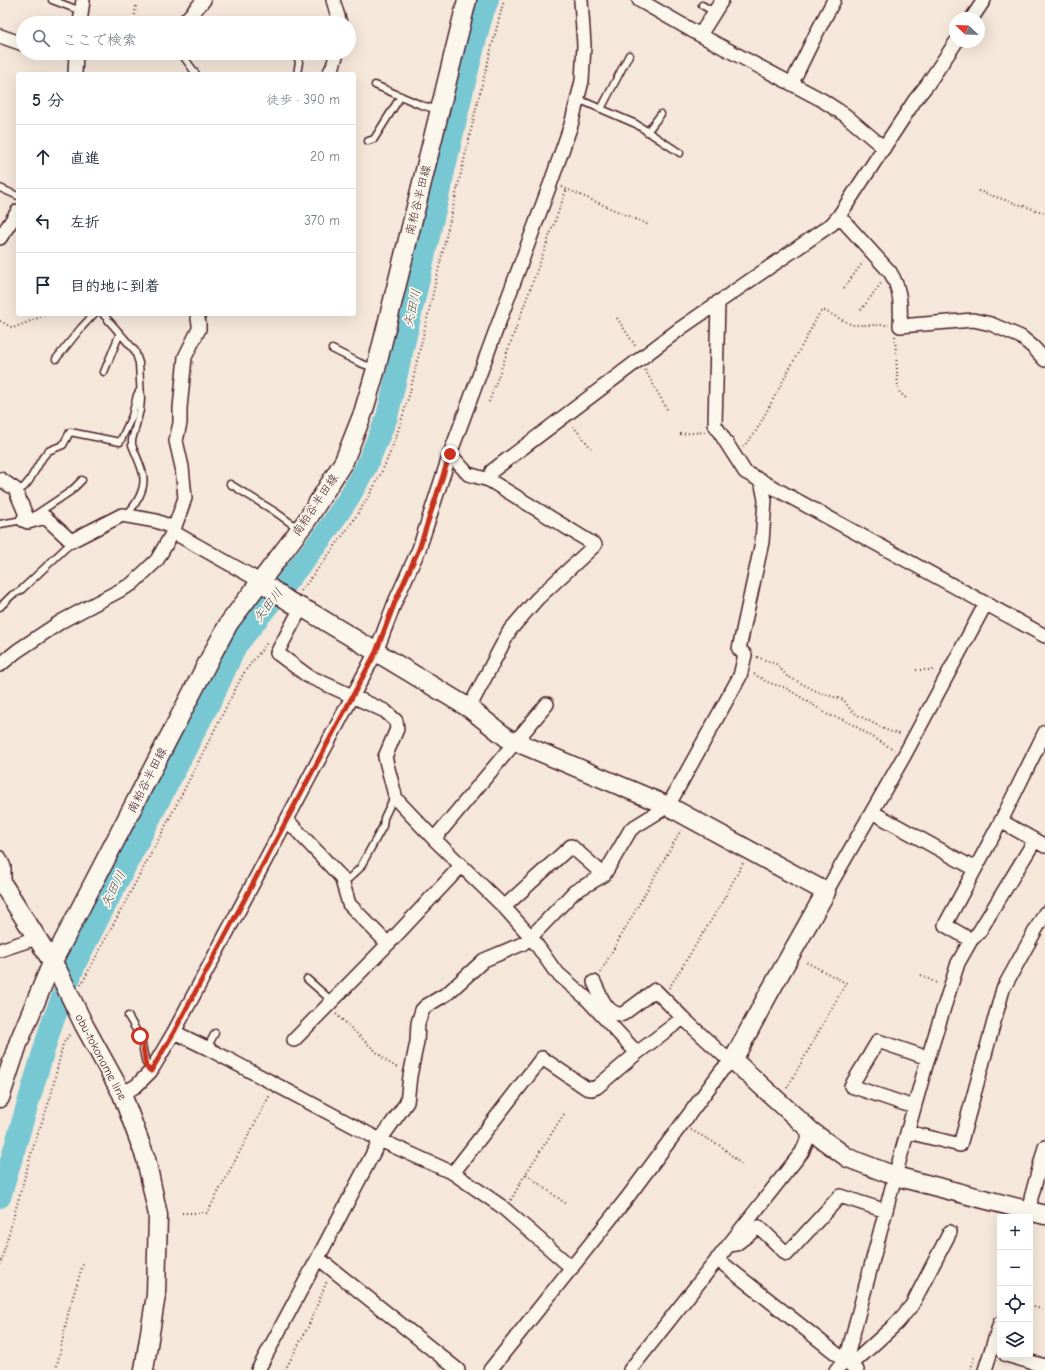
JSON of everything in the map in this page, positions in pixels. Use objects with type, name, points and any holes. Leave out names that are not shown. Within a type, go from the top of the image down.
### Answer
[{"type":"main road","name":"南粕谷半田線","points":[[0,1098],[19,1041],[219,641],[229,623],[261,583],[307,520],[344,461],[363,413],[376,369],[467,0]]},
{"type":"main road","points":[[261,583],[469,708],[507,738],[668,806],[826,892],[733,1060],[811,1131],[848,1158],[895,1176],[1034,1214]]},
{"type":"main road","name":"obu-tokoname line","points":[[2,882],[55,967],[84,1025],[122,1094],[146,1159],[158,1215],[156,1295],[144,1370]]},
{"type":"street","points":[[189,16],[204,0]]},
{"type":"street","points":[[333,0],[338,16]]},
{"type":"street","points":[[122,1094],[136,1086],[151,1071],[174,1032],[376,652],[395,602],[419,549],[450,454],[571,125],[582,81],[584,45],[581,0]]},
{"type":"street","points":[[639,0],[700,35],[792,83],[845,115],[884,148]]},
{"type":"street","points":[[700,35],[722,0]]},
{"type":"street","points":[[792,83],[814,36],[834,0]]},
{"type":"street","points":[[976,12],[984,0]]},
{"type":"street","points":[[0,36],[16,42]]},
{"type":"street","points":[[489,480],[492,471],[641,358],[718,302],[832,224],[839,216],[915,100],[952,48]]},
{"type":"street","points":[[75,72],[76,60]]},
{"type":"street","points":[[330,72],[335,60]]},
{"type":"street","points":[[0,238],[16,214]]},
{"type":"street","points":[[839,216],[890,272],[896,281],[901,305],[897,325],[972,320],[991,324],[1021,337],[1045,360]]},
{"type":"street","points":[[718,302],[715,425],[745,472],[1045,636]]},
{"type":"street","points":[[0,665],[17,651],[62,621],[132,584],[157,560],[173,530],[185,498],[182,467],[176,440],[180,423],[185,358],[199,329],[197,316]]},
{"type":"street","points":[[450,454],[468,474],[489,480],[595,545],[537,599],[510,630],[469,708]]},
{"type":"street","points":[[0,479],[15,491],[24,517],[28,522],[45,517],[71,541],[103,524],[126,515],[156,521],[261,583]]},
{"type":"street","points":[[258,1370],[380,1140],[407,1102],[410,1076],[417,1042],[418,1023],[422,1010],[448,993],[484,960],[522,944],[531,937],[574,892],[604,875],[631,829],[668,806],[740,676],[745,655],[739,649],[762,542],[765,500],[761,480]]},
{"type":"street","points":[[826,892],[913,740],[986,603]]},
{"type":"street","points":[[296,605],[277,653],[308,676],[385,711],[396,721],[397,729],[385,757],[396,799],[434,839],[504,907],[531,937],[555,971],[586,998],[637,1052]]},
{"type":"street","points":[[434,839],[517,742],[547,704]]},
{"type":"street","points":[[971,940],[945,925],[1001,821],[1045,732]]},
{"type":"street","points":[[872,812],[975,869]]},
{"type":"street","points":[[287,820],[341,877],[349,904],[388,944]]},
{"type":"street","points":[[847,1366],[849,1349],[895,1176],[928,1058],[958,963],[971,940],[979,932],[1040,843],[1001,821]]},
{"type":"street","points":[[504,907],[571,846],[604,875]]},
{"type":"street","points":[[0,858],[4,867],[2,882]]},
{"type":"street","points":[[294,1040],[388,944],[461,866]]},
{"type":"street","points":[[908,1132],[960,1145],[1003,989],[1045,913]]},
{"type":"street","points":[[0,950],[36,938]]},
{"type":"street","points":[[490,1370],[627,1198],[722,1070],[733,1060],[724,1055],[655,990],[623,1014],[617,1015],[612,1012],[603,1001],[594,982]]},
{"type":"street","points":[[453,1173],[542,1058],[586,1088],[597,1087],[637,1052],[683,1018]]},
{"type":"street","points":[[174,1032],[276,1084],[380,1140],[453,1173],[505,1210],[572,1268]]},
{"type":"street","points":[[914,1108],[851,1086],[878,1041],[928,1058]]},
{"type":"street","points":[[630,1370],[802,1152],[811,1131]]},
{"type":"street","points":[[1034,1214],[1031,1198],[1045,1147]]},
{"type":"street","points":[[728,1245],[736,1244],[759,1227],[787,1254],[840,1196],[886,1211]]},
{"type":"street","points":[[847,1366],[897,1323],[912,1305],[950,1232]]},
{"type":"street","points":[[318,1258],[458,1370]]},
{"type":"street","points":[[717,1259],[847,1366]]},
{"type":"street","points":[[985,1370],[995,1352],[997,1340]]},
{"type":"street","points":[[1017,1358],[1045,1366]]},
{"type":"lane","points":[[52,0],[81,11]]},
{"type":"lane","points":[[702,5],[714,12]]},
{"type":"lane","points":[[601,109],[629,55]]},
{"type":"lane","points":[[186,60],[195,72]]},
{"type":"lane","points":[[297,72],[298,60]]},
{"type":"lane","points":[[375,85],[421,105],[440,111]]},
{"type":"lane","points":[[368,141],[374,138],[401,96]]},
{"type":"lane","points":[[577,100],[636,124],[680,153]]},
{"type":"lane","points":[[647,132],[661,114]]},
{"type":"lane","points":[[0,188],[16,195]]},
{"type":"lane","points":[[56,359],[92,316]]},
{"type":"lane","points":[[105,316],[135,351],[141,374],[140,410],[132,445],[143,474],[143,483],[135,505],[126,515]]},
{"type":"lane","points":[[104,372],[120,333]]},
{"type":"lane","points":[[332,349],[376,369]]},
{"type":"lane","points":[[15,491],[24,487],[29,481],[48,451],[64,445],[70,432],[120,442],[132,416],[137,395],[140,390]]},
{"type":"lane","points":[[0,524],[40,512],[71,491],[82,480]]},
{"type":"lane","points":[[230,484],[274,511],[300,530]]},
{"type":"lane","points":[[0,607],[12,595],[20,591],[71,543],[71,541]]},
{"type":"lane","points":[[343,884],[360,868],[383,826],[384,818],[392,801],[396,799]]},
{"type":"lane","points":[[307,979],[330,1004]]},
{"type":"lane","points":[[128,1016],[140,1036],[146,1067],[151,1071]]},
{"type":"lane","points":[[207,1048],[215,1033]]},
{"type":"path","points":[[135,16],[136,5]]},
{"type":"path","points":[[551,182],[649,225]]},
{"type":"path","points":[[489,402],[567,188]]},
{"type":"path","points":[[978,191],[1045,213]]},
{"type":"path","points":[[844,288],[871,252]]},
{"type":"path","points":[[861,310],[890,272]]},
{"type":"path","points":[[735,457],[755,433],[820,312],[826,310],[852,325],[897,325],[898,388],[900,393],[906,398]]},
{"type":"path","points":[[0,321],[13,328],[43,316]]},
{"type":"path","points":[[617,318],[641,358],[668,411]]},
{"type":"path","points":[[565,416],[591,448]]},
{"type":"path","points":[[680,434],[719,430]]},
{"type":"path","points":[[745,655],[752,655],[776,664],[787,676],[818,692],[844,700],[856,714],[886,730],[913,740]]},
{"type":"path","points":[[742,668],[767,682],[786,688],[828,716],[842,719],[904,756]]},
{"type":"path","points":[[916,670],[949,672]]},
{"type":"path","points":[[594,982],[688,817]]},
{"type":"path","points":[[663,998],[720,906],[749,850]]},
{"type":"path","points":[[779,1101],[846,983],[791,954]]},
{"type":"path","points":[[921,975],[949,990]]},
{"type":"path","points":[[330,1004],[385,1060],[410,1076]]},
{"type":"path","points":[[0,1265],[32,1151],[50,1099],[63,1044],[68,1036],[84,1025]]},
{"type":"path","points":[[182,1213],[207,1213],[276,1084]]},
{"type":"path","points":[[505,1210],[564,1114]]},
{"type":"path","points":[[680,1125],[721,1146],[741,1164]]},
{"type":"path","points":[[526,1174],[565,1203]]},
{"type":"path","points":[[56,1370],[69,1310],[83,1264]]},
{"type":"path","points":[[285,1370],[308,1327],[332,1269]]},
{"type":"path","points":[[1033,1307],[1045,1310]]},
{"type":"path","points":[[971,1370],[974,1356]]},
{"type":"waterway","name":"矢田川","points":[[0,1197],[51,1026],[76,962],[215,692],[236,646],[324,535],[348,499],[366,467],[387,417],[463,89],[482,15],[488,0]]},
{"type":"route","points":[[140,1036],[146,1067],[151,1071],[174,1032],[376,652],[395,602],[419,549],[450,454]]}]
